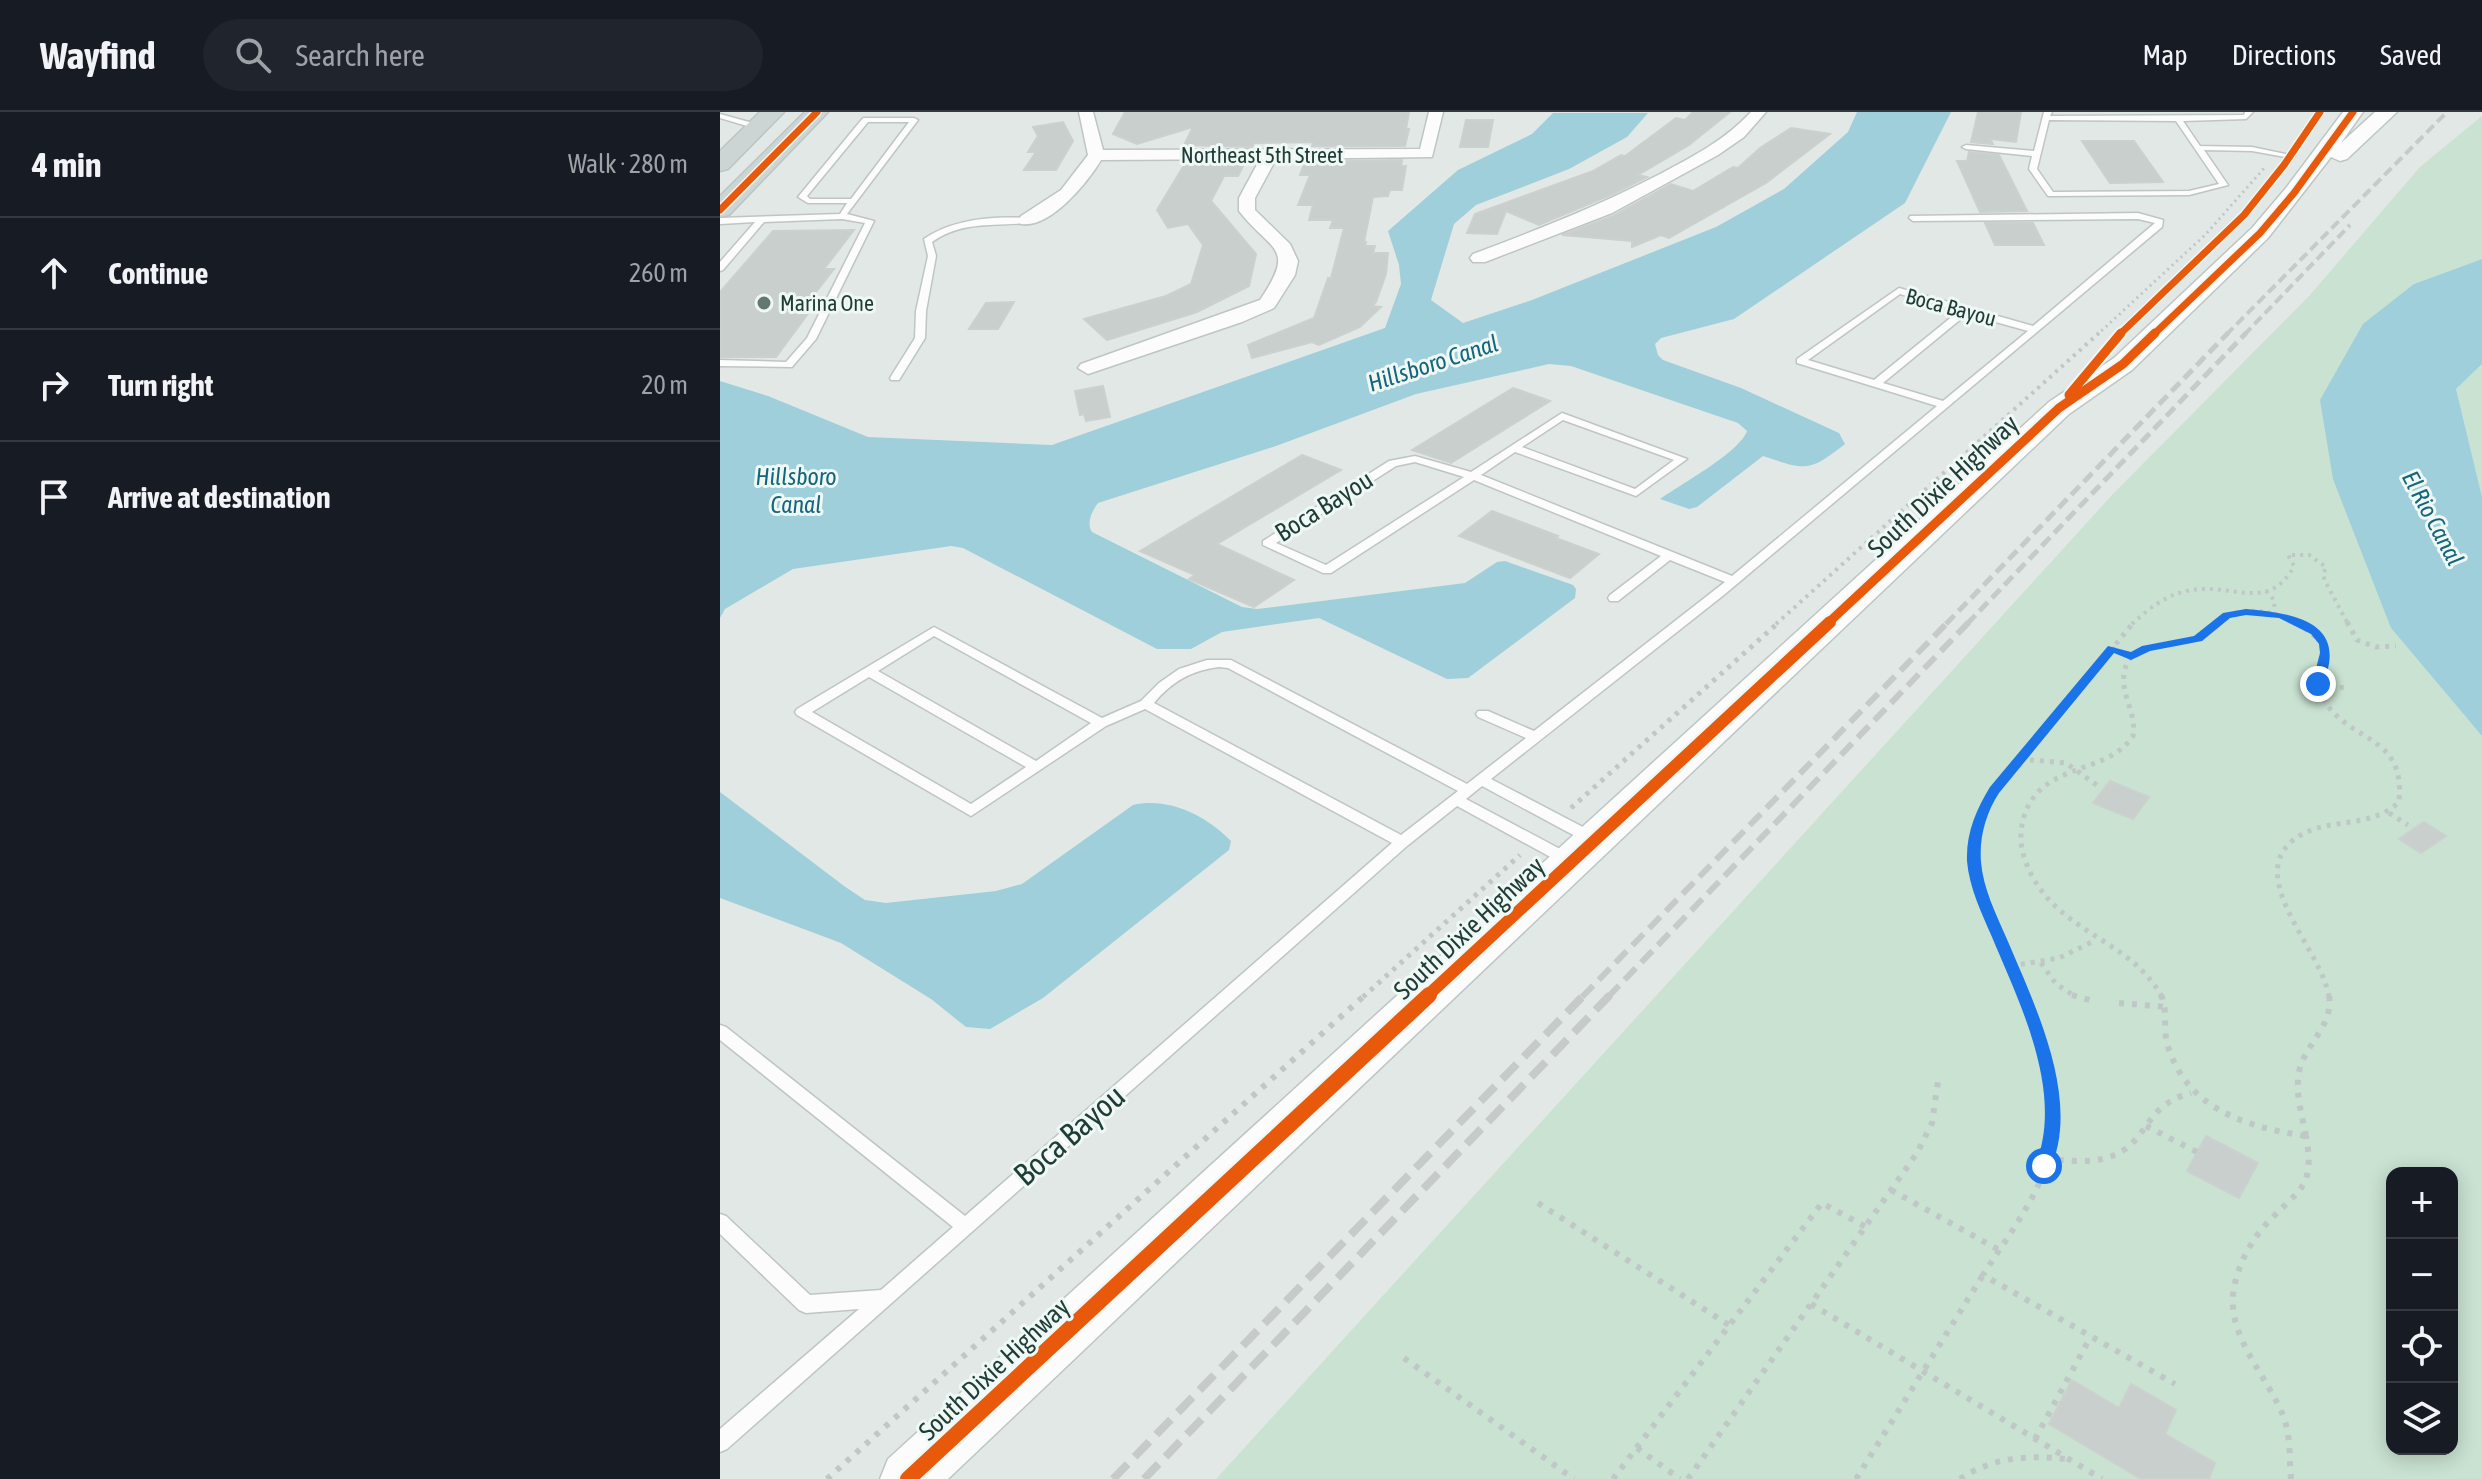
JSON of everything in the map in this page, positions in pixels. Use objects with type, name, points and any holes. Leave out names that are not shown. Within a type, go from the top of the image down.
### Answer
[{"type":"main road","points":[[720,210],[817,112]]},
{"type":"main road","name":"South Dixie Highway","points":[[2059,408],[2096,356],[2223,236],[2288,160],[2320,112]]},
{"type":"main road","points":[[2308,176],[2353,112]]},
{"type":"main road","points":[[2308,176],[2345,151],[2387,112]]},
{"type":"main road","points":[[720,164],[770,117],[795,118],[799,130]]},
{"type":"main road","points":[[2288,160],[2299,161],[2308,176]]},
{"type":"main road","name":"South Dixie Highway","points":[[908,1479],[2059,408],[2123,364],[2260,233],[2308,176]]},
{"type":"street","points":[[1027,220],[1040,215],[1089,169],[1096,155],[1086,112]]},
{"type":"street","name":"Northeast 5th Street","points":[[1096,155],[1427,154],[1436,112]]},
{"type":"street","points":[[1479,258],[1606,209],[1713,152],[1739,134],[1759,112]]},
{"type":"street","points":[[1088,368],[1235,318],[1267,304],[1286,275],[1289,261],[1284,248],[1247,211],[1247,198],[1270,155]]},
{"type":"lane","points":[[720,114],[737,112]]},
{"type":"lane","points":[[2178,119],[2224,185],[2189,193],[2051,194],[2033,169],[2047,115],[2178,119],[2246,117],[2249,112]]},
{"type":"lane","points":[[842,216],[914,120],[866,120],[858,113]]},
{"type":"lane","points":[[720,114],[770,117]]},
{"type":"lane","points":[[853,201],[808,201],[802,197],[866,120]]},
{"type":"lane","points":[[1966,147],[2037,154]]},
{"type":"lane","points":[[2203,152],[2288,160]]},
{"type":"lane","points":[[720,221],[842,216],[870,221],[811,339],[789,365],[720,363]]},
{"type":"lane","name":"Boca Bayou","points":[[720,1442],[1402,842],[1733,581],[2158,227],[2160,222],[2138,216],[1913,218]]},
{"type":"lane","points":[[895,378],[920,338],[921,311],[932,256],[927,241],[941,229],[954,225],[1027,220]]},
{"type":"lane","points":[[720,268],[760,221]]},
{"type":"lane","name":"Boca Bayou","points":[[1945,405],[1800,361],[1899,291],[2035,330]]},
{"type":"lane","points":[[1876,384],[1966,310]]},
{"type":"lane","name":"Boca Bayou","points":[[1514,448],[1636,493],[1682,459],[1562,416],[1514,448],[1473,476],[1327,570],[1267,543],[1393,463],[1415,459],[1473,476],[1733,581]]},
{"type":"lane","points":[[1614,598],[1669,555]]},
{"type":"lane","points":[[1101,723],[934,631],[802,712],[971,811],[1101,723],[1146,704],[1155,692],[1194,666],[1216,662],[1231,664],[1466,789]]},
{"type":"lane","points":[[870,672],[1036,767]]},
{"type":"lane","points":[[1146,704],[1402,842]]},
{"type":"lane","points":[[1483,714],[1534,736]]},
{"type":"lane","points":[[1480,779],[1584,851]]},
{"type":"lane","points":[[1454,799],[1584,851]]},
{"type":"lane","points":[[720,1031],[966,1227]]},
{"type":"lane","points":[[720,1222],[806,1304],[885,1298]]},
{"type":"path","points":[[1856,1479],[2035,1192],[2052,1145],[2046,1063],[1985,905],[1974,864],[1975,840],[1982,810],[2135,618],[2167,598],[2196,589],[2241,595],[2266,591],[2285,584],[2291,575],[2294,566],[2288,555],[2309,555],[2326,567],[2323,575],[2325,581],[2357,640],[2376,647],[2396,646]]},
{"type":"path","points":[[2266,591],[2274,600],[2275,614]]},
{"type":"path","points":[[2291,1479],[2287,1426],[2240,1329],[2232,1303],[2237,1274],[2248,1250],[2272,1217],[2295,1202],[2310,1167],[2307,1136],[2299,1072],[2310,1047],[2326,1027],[2330,1006],[2327,979],[2319,958],[2300,932],[2277,887],[2276,872],[2281,849],[2291,838],[2309,828],[2386,817],[2396,806],[2403,785],[2383,748],[2367,732],[2338,715],[2324,700],[2318,684],[2326,653],[2325,643],[2315,632],[2296,620],[2275,614],[2246,612],[2227,615],[2198,639],[2146,649],[2131,657],[2124,669],[2122,684],[2135,717],[2134,733],[2126,746],[2108,757],[2075,768],[2048,782],[2031,799],[2021,823],[2020,845],[2038,891],[2078,928],[2142,970],[2160,992],[2168,1013],[2164,1036],[2191,1093],[2220,1112],[2257,1126],[2307,1136]]},
{"type":"path","points":[[2112,648],[2131,657]]},
{"type":"path","points":[[2320,690],[2345,687]]},
{"type":"path","points":[[2020,759],[2052,760],[2075,768],[2098,786]]},
{"type":"path","points":[[2389,813],[2408,825]]},
{"type":"path","points":[[2011,966],[2059,958],[2096,940]]},
{"type":"path","points":[[2041,963],[2060,990],[2072,997],[2093,1001]]},
{"type":"path","points":[[2119,1003],[2166,1007]]},
{"type":"path","points":[[1688,1479],[1917,1153],[1932,1123],[1938,1081]]},
{"type":"path","points":[[2046,1159],[2088,1161],[2112,1156],[2131,1146],[2155,1109],[2171,1096],[2191,1093]]},
{"type":"path","points":[[2146,1126],[2197,1152]]},
{"type":"path","points":[[1891,1190],[1999,1250]]},
{"type":"path","points":[[1538,1203],[1729,1325]]},
{"type":"path","points":[[1613,1479],[1822,1203],[1866,1227]]},
{"type":"path","points":[[1983,1275],[2175,1384]]},
{"type":"path","points":[[1811,1304],[2102,1479]]},
{"type":"path","points":[[2035,1439],[2091,1336]]},
{"type":"path","points":[[1404,1358],[1574,1479]]},
{"type":"path","points":[[1637,1448],[1680,1479]]},
{"type":"path","points":[[1960,1479],[1972,1469],[2004,1458],[2070,1460]]},
{"type":"green space","points":[[2482,116],[2482,259],[2414,284],[2391,628],[2482,736],[2482,1479],[1216,1479],[2113,494],[2310,295],[2420,167]]},
{"type":"green space","points":[[2482,364],[2482,497],[2456,389]]},
{"type":"water","name":"Hillsboro Canal","points":[[1857,112],[1951,112],[1905,203],[1734,319],[1661,338],[1655,344],[1663,360],[1741,388],[1839,433],[1845,444],[1823,460],[1798,466],[1763,456],[1697,507],[1689,509],[1660,499],[1722,458],[1747,431],[1738,423],[1571,366],[1549,364],[1416,394],[1276,446],[1098,503],[1092,513],[1092,532],[1242,607],[1257,609],[1465,583],[1497,562],[1505,561],[1573,585],[1575,598],[1468,678],[1447,679],[1319,618],[1222,632],[1191,649],[1157,649],[963,548],[951,546],[793,569],[725,609],[720,618],[720,381],[768,396],[868,437],[1052,445],[1385,328],[1401,284],[1399,265],[1388,231],[1458,170],[1532,134],[1553,113],[1648,113],[1627,137],[1569,169],[1476,205],[1454,224],[1431,300],[1463,323],[1532,300],[1716,227],[1784,189],[1848,132]]},
{"type":"water","name":"El Rio Canal","points":[[2482,259],[2482,364],[2456,389],[2482,497],[2482,736],[2391,628],[2333,479],[2320,400],[2363,324],[2414,284]]},
{"type":"water","points":[[720,792],[844,886],[865,900],[886,903],[996,891],[1022,884],[1133,805],[1160,804],[1186,810],[1210,823],[1231,841],[1229,850],[1043,998],[990,1029],[966,1027],[931,999],[841,943],[720,898]]},
{"type":"building","points":[[1125,112],[1409,112],[1406,129],[1409,129],[1405,146],[1312,146],[1313,142],[1254,143],[1252,147],[1184,145],[1193,127],[1137,144],[1113,134]]},
{"type":"building","points":[[1693,112],[1730,112],[1689,145],[1638,175],[1647,177],[1613,194],[1539,225],[1506,211],[1497,234],[1467,233],[1475,214],[1593,171],[1621,155],[1625,156],[1676,118],[1685,120]]},
{"type":"building","points":[[1978,112],[2021,112],[2016,142],[1990,139],[1993,144],[1971,142]]},
{"type":"building","points":[[1466,120],[1493,120],[1488,147],[1460,147]]},
{"type":"building","points":[[1063,122],[1073,141],[1056,170],[1024,170],[1036,152],[1028,152],[1038,136],[1033,127]]},
{"type":"building","points":[[1791,128],[1830,134],[1766,183],[1669,238],[1661,235],[1632,247],[1632,241],[1562,235],[1613,216],[1671,184],[1693,191],[1733,167],[1738,168],[1760,148]]},
{"type":"building","points":[[2082,141],[2134,141],[2163,182],[2110,183]]},
{"type":"building","points":[[1969,152],[1999,155],[2027,211],[1980,212],[1957,161],[1967,161]]},
{"type":"building","points":[[1402,160],[1401,166],[1406,166],[1402,190],[1390,190],[1388,196],[1373,197],[1364,242],[1365,246],[1375,246],[1373,253],[1388,253],[1386,274],[1372,306],[1381,307],[1360,327],[1319,345],[1312,342],[1252,358],[1248,345],[1314,318],[1328,278],[1331,278],[1344,228],[1330,228],[1333,220],[1309,220],[1313,205],[1298,205],[1310,175],[1300,175],[1305,162]]},
{"type":"building","points":[[1186,162],[1245,162],[1238,176],[1224,176],[1211,201],[1256,254],[1249,286],[1197,312],[1107,340],[1084,319],[1166,296],[1191,284],[1203,245],[1188,224],[1168,228],[1157,210]]},
{"type":"building","points":[[1985,223],[2033,223],[2044,245],[1995,245]]},
{"type":"building","name":"Marina One","points":[[854,230],[824,269],[834,269],[798,315],[807,315],[776,357],[720,357],[720,292],[773,231]]},
{"type":"building","points":[[1014,302],[998,329],[969,329],[986,303]]},
{"type":"building","points":[[1103,386],[1110,417],[1086,421],[1084,414],[1080,415],[1075,391]]},
{"type":"building","points":[[1513,388],[1550,401],[1451,463],[1412,450]]},
{"type":"building","points":[[1302,455],[1341,470],[1217,544],[1294,580],[1254,607],[1189,579],[1195,575],[1140,551]]},
{"type":"building","points":[[1492,511],[1599,554],[1570,578],[1459,536]]},
{"type":"building","points":[[2110,781],[2149,797],[2133,819],[2093,803]]},
{"type":"building","points":[[2424,822],[2446,836],[2421,853],[2399,839]]},
{"type":"building","points":[[2206,1136],[2258,1163],[2239,1198],[2187,1171]]},
{"type":"building","points":[[2072,1380],[2119,1408],[2131,1384],[2176,1410],[2165,1434],[2215,1463],[2209,1479],[2141,1479],[2049,1424]]},
{"type":"railway","points":[[2226,335],[2447,112]]},
{"type":"railway","points":[[2244,335],[2350,225]]},
{"type":"railway","points":[[1946,624],[2228,333]]},
{"type":"railway","points":[[1967,624],[2246,333]]},
{"type":"railway","points":[[1582,997],[1948,622]]},
{"type":"railway","points":[[1608,997],[1969,622]]},
{"type":"railway","points":[[1113,1479],[1584,995]]},
{"type":"railway","points":[[1144,1479],[1610,995]]},
{"type":"cycle path","points":[[720,210],[817,112]]},
{"type":"cycle path","points":[[2069,395],[2108,346],[2255,203],[2320,112]]},
{"type":"cycle path","points":[[908,1479],[2059,408],[2123,364],[2260,233],[2294,193],[2353,112]]},
{"type":"place","name":"Marina One","points":[[764,303]]},
{"type":"route","points":[[2044,1166],[2052,1145],[2052,1104],[2046,1063],[2018,982],[1985,905],[1974,864],[1975,840],[1982,810],[2112,648],[2131,657],[2146,649],[2198,639],[2227,615],[2264,612],[2296,620],[2315,632],[2325,643],[2326,653],[2318,684]]}]
